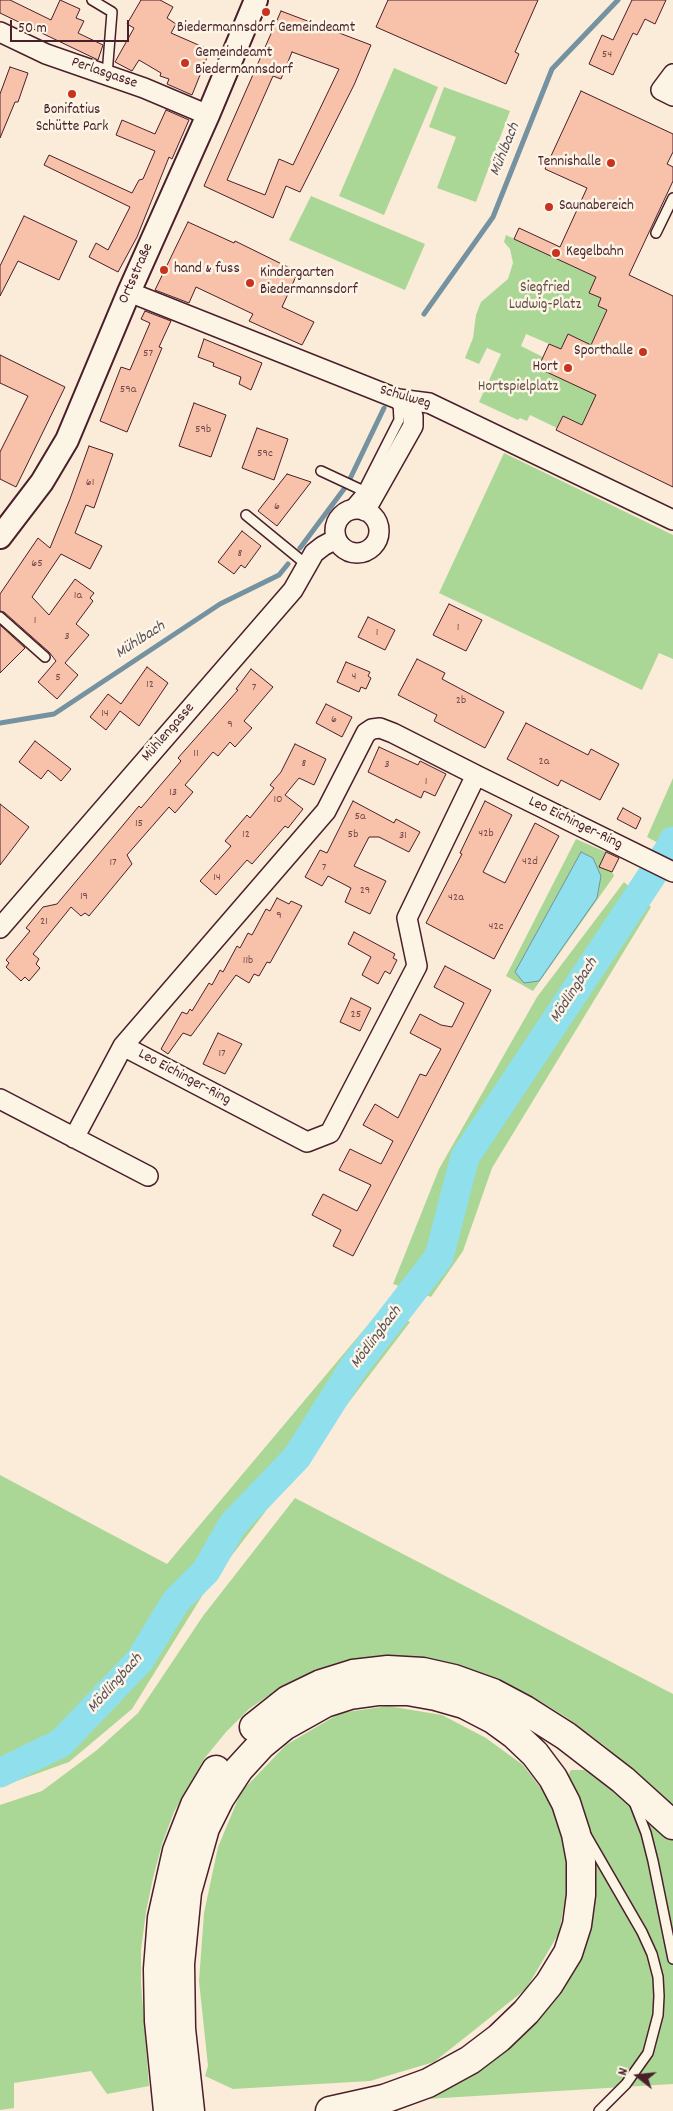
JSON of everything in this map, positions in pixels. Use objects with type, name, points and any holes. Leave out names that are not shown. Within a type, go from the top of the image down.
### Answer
[{"type":"highway","points":[[190,2111],[175,2078],[159,2021],[158,1970],[162,1918],[178,1851],[195,1805],[216,1770],[237,1742],[261,1720],[288,1700],[321,1684],[353,1674],[388,1670],[424,1672],[454,1679],[493,1693],[526,1710],[566,1736],[623,1780],[673,1825]]},
{"type":"highway","points":[[168,2111],[175,2078],[181,2029],[180,1964],[186,1892],[209,1820],[239,1768],[260,1745],[284,1726],[325,1703],[350,1695],[379,1691],[408,1691],[464,1704],[493,1719],[515,1735],[535,1754],[553,1778],[566,1803],[576,1834],[581,1861],[582,1895],[577,1925],[568,1953],[549,1984],[526,2012],[499,2038],[470,2060],[428,2083],[384,2099],[330,2111]]},
{"type":"street","name":"Ortsstraße","points":[[0,537],[42,482],[67,440],[256,0]]},
{"type":"street","name":"Perlasgasse","points":[[0,32],[46,54],[144,88],[208,115]]},
{"type":"street","points":[[673,74],[661,90],[673,96]]},
{"type":"street","name":"Schulweg","points":[[129,292],[392,396],[429,403],[673,520]]},
{"type":"street","points":[[365,511],[364,491],[413,426],[413,416],[408,408],[392,396]]},
{"type":"street","points":[[351,510],[365,511],[371,514],[378,525],[377,539],[374,545],[361,552],[353,552],[343,548],[336,539],[336,524],[340,518],[351,510]]},
{"type":"street","name":"Mühlengasse","points":[[0,928],[293,590],[314,553],[336,539]]},
{"type":"street","name":"Leo Eichinger-Ring","points":[[476,775],[407,918],[417,966],[330,1133],[307,1142],[123,1046],[326,811],[358,746],[372,729],[380,728],[393,733],[670,871]]},
{"type":"street","points":[[74,1138],[123,1046]]},
{"type":"street","points":[[0,1099],[148,1176]]},
{"type":"lane","points":[[92,0],[112,12],[107,75]]},
{"type":"lane","points":[[656,233],[673,198]]},
{"type":"lane","points":[[321,471],[364,491],[340,518]]},
{"type":"lane","points":[[246,515],[308,565]]},
{"type":"lane","points":[[0,617],[45,657]]},
{"type":"lane","points":[[623,1780],[646,1833],[673,1959]]},
{"type":"lane","points":[[566,1803],[580,1823],[642,1932],[652,1954],[658,1976],[658,2015],[648,2052],[626,2084],[599,2111]]},
{"type":"green space","points":[[394,68],[438,87],[384,215],[339,196]]},
{"type":"green space","points":[[444,87],[510,111],[476,202],[437,188],[456,137],[429,127]]},
{"type":"green space","points":[[311,196],[425,244],[405,290],[289,240]]},
{"type":"green space","name":"Siegfried Ludwig-Platz","points":[[506,235],[596,277],[589,293],[601,298],[598,306],[607,310],[591,345],[568,335],[561,349],[526,334],[521,346],[543,357],[538,368],[657,421],[590,407],[582,425],[563,416],[557,428],[530,415],[527,421],[520,418],[518,420],[479,402],[501,354],[487,348],[479,364],[465,358],[473,338],[476,315],[481,302],[508,279],[513,263],[510,249],[504,242]]},
{"type":"green space","points":[[504,453],[673,535],[673,659],[659,653],[642,690],[439,593]]},
{"type":"green space","points":[[673,778],[673,851],[647,837]]},
{"type":"green space","points":[[576,839],[606,852],[600,867],[612,872],[614,876],[533,991],[506,976]]},
{"type":"green space","points":[[624,882],[651,907],[492,1168],[463,1251],[431,1297],[393,1284],[439,1169],[537,997]]},
{"type":"green space","points":[[383,1307],[410,1322],[207,1588],[132,1709],[69,1762],[0,1787],[0,1475],[167,1564]]},
{"type":"green space","points":[[295,1498],[673,1694],[673,1807],[605,1746],[566,1717],[540,1701],[502,1684],[328,1668],[305,1676],[278,1689],[249,1709],[226,1732],[204,1759],[174,1812],[162,1844],[153,1878],[141,1950],[141,1983],[149,2086],[107,2094],[91,2071],[14,2083],[14,2108],[0,2110],[0,1805],[42,1791],[97,1750],[138,1713],[203,1616]]},
{"type":"green space","points":[[388,1706],[442,1715],[486,1738],[523,1765],[549,1799],[565,1843],[567,1889],[559,1933],[526,1989],[434,2062],[370,2081],[233,2089],[205,2076],[208,2066],[199,1981],[204,1913],[218,1847],[241,1792],[286,1745],[340,1713]]},
{"type":"green space","points":[[571,1770],[601,1770],[673,1835],[673,2084],[426,2099],[425,2097],[577,1958],[564,1782]]},
{"type":"water","points":[[581,852],[593,858],[601,876],[597,898],[539,981],[524,983],[515,972]]},
{"type":"building","points":[[0,0],[10,0],[51,20],[60,0],[80,9],[76,18],[84,21],[78,33],[103,45],[98,60],[0,13]]},
{"type":"building","points":[[141,0],[160,0],[173,7],[167,18],[176,24],[171,33],[210,50],[192,95],[167,84],[169,79],[160,76],[161,73],[139,60],[132,71],[115,62],[134,28],[127,24]]},
{"type":"building","points":[[388,0],[538,0],[515,52],[519,54],[506,84],[376,27]]},
{"type":"building","points":[[632,0],[666,0],[655,24],[645,19],[637,35],[633,33],[613,75],[589,64],[602,35],[613,40]]},
{"type":"building","points":[[281,11],[371,45],[354,85],[300,192],[286,186],[273,218],[204,186]],"holes":[[[292,52],[339,69],[293,165],[279,159],[265,195],[227,180],[273,76],[281,79]]]},
{"type":"building","points":[[10,67],[28,73],[18,102],[15,102],[0,138],[0,94]]},
{"type":"building","points":[[581,91],[673,134],[673,152],[667,164],[673,167],[673,181],[629,275],[673,296],[673,487],[556,430],[563,416],[582,425],[596,395],[538,368],[549,344],[561,349],[568,334],[591,345],[607,310],[598,306],[601,298],[589,293],[596,277],[514,239],[519,228],[560,247],[587,188],[545,169]]},
{"type":"building","points":[[166,110],[189,120],[172,159],[169,157],[137,237],[118,272],[89,257],[96,243],[108,250],[130,207],[44,165],[49,155],[132,193],[139,180],[143,179],[155,151],[116,135],[122,120],[155,134]]},
{"type":"building","points":[[24,216],[77,241],[59,280],[18,261],[0,296],[0,266]]},
{"type":"building","name":"Kindergarten Biedermannsdorf","points":[[188,222],[234,243],[235,241],[298,272],[282,307],[314,322],[302,345],[249,321],[253,314],[196,287],[189,303],[155,290]]},
{"type":"building","points":[[145,311],[171,321],[159,347],[162,348],[127,432],[100,421],[121,367],[130,370],[150,323],[141,319]]},
{"type":"building","points":[[204,339],[262,363],[251,390],[239,384],[241,377],[213,366],[214,363],[198,357]]},
{"type":"building","points":[[0,355],[65,387],[16,487],[0,479],[0,452],[28,396],[0,383]]},
{"type":"building","points":[[194,403],[226,415],[211,457],[179,446]]},
{"type":"building","points":[[257,428],[288,439],[274,480],[242,468]]},
{"type":"building","points":[[89,446],[113,454],[94,508],[86,505],[75,533],[102,546],[90,569],[61,554],[32,597],[49,615],[75,579],[94,593],[90,598],[93,601],[76,624],[89,635],[65,663],[78,675],[57,699],[38,682],[56,661],[49,652],[4,612],[0,611],[0,594],[38,538],[50,548]]},
{"type":"building","points":[[287,474],[311,482],[277,526],[258,511]]},
{"type":"building","points":[[242,531],[261,546],[245,568],[241,565],[234,574],[218,562]]},
{"type":"building","points":[[449,604],[482,620],[466,651],[433,635]]},
{"type":"building","points":[[368,617],[395,630],[385,650],[358,637]]},
{"type":"building","points":[[0,625],[25,648],[0,673]]},
{"type":"building","points":[[417,659],[445,673],[442,679],[504,712],[485,748],[434,721],[437,715],[398,695]]},
{"type":"building","points":[[346,662],[370,672],[368,676],[371,678],[366,689],[361,687],[359,692],[337,682]]},
{"type":"building","points":[[147,667],[168,683],[139,726],[120,711],[106,730],[90,717],[108,694],[121,704]]},
{"type":"building","points":[[251,669],[273,687],[244,721],[252,728],[235,747],[230,742],[218,756],[213,752],[185,785],[193,792],[175,813],[169,807],[127,855],[132,864],[89,916],[85,913],[81,916],[71,907],[33,954],[39,959],[36,964],[40,968],[29,981],[25,977],[21,981],[6,967],[9,963],[6,960],[30,931],[26,928],[43,907],[57,904],[139,806],[141,808],[181,761],[178,758],[238,690],[236,689]]},
{"type":"building","points":[[326,704],[352,717],[342,737],[316,723]]},
{"type":"building","points":[[526,723],[588,755],[591,749],[619,764],[600,800],[561,780],[558,786],[507,759]]},
{"type":"building","points":[[35,741],[71,769],[61,781],[48,770],[41,779],[19,762]]},
{"type":"building","points":[[295,744],[326,759],[314,785],[299,778],[285,795],[303,809],[288,828],[285,826],[252,864],[247,860],[216,895],[200,881],[231,846],[225,841],[247,815],[250,818],[274,788],[270,785],[281,772]]},
{"type":"building","points":[[379,747],[418,765],[420,761],[446,774],[435,796],[424,791],[421,798],[368,772]]},
{"type":"building","points":[[353,801],[394,823],[396,819],[420,832],[409,852],[379,837],[369,837],[354,866],[386,881],[370,914],[345,902],[351,888],[328,876],[322,886],[305,877],[320,850],[327,853]]},
{"type":"building","points":[[485,801],[512,815],[483,872],[505,883],[535,823],[559,836],[494,959],[426,923],[462,854],[460,853]]},
{"type":"building","points":[[0,804],[29,827],[0,865]]},
{"type":"building","points":[[623,808],[641,818],[636,829],[617,819]]},
{"type":"building","points":[[606,852],[619,858],[612,872],[599,867]]},
{"type":"building","points":[[277,898],[289,904],[291,901],[302,906],[270,963],[267,962],[259,976],[254,974],[249,983],[236,975],[191,1036],[183,1033],[168,1054],[161,1049],[182,1012],[187,1014],[190,1009],[192,1011],[209,983],[212,985],[220,970],[223,972],[237,946],[240,948],[248,933],[252,935],[266,909],[270,911]]},
{"type":"building","points":[[354,932],[395,954],[393,958],[397,960],[390,974],[385,971],[378,984],[362,975],[371,957],[348,944]]},
{"type":"building","points":[[445,966],[491,990],[353,1256],[333,1246],[341,1230],[312,1215],[323,1194],[357,1211],[371,1185],[339,1170],[350,1149],[381,1164],[393,1141],[363,1125],[375,1104],[398,1118],[420,1074],[426,1076],[441,1049],[410,1033],[420,1014],[441,1025],[452,1027],[464,1003],[434,987]]},
{"type":"building","points":[[351,998],[371,1008],[360,1031],[340,1022]]},
{"type":"building","points":[[218,1033],[242,1044],[225,1074],[203,1064]]},
{"type":"waterway","name":"Mühlbach","points":[[424,314],[493,217],[552,69],[618,0]]},
{"type":"waterway","name":"Mühlbach","points":[[300,548],[347,485],[384,408]]},
{"type":"waterway","name":"Mühlbach","points":[[0,723],[54,714],[220,604],[279,575],[288,564]]},
{"type":"waterway","name":"Mödlingbach","points":[[0,1773],[61,1743],[140,1660],[176,1601],[206,1571],[233,1524],[297,1457],[353,1368],[439,1257],[465,1157],[673,841]]},
{"type":"place","name":"Biedermannsdorf Gemeindeamt","points":[[266,12]]},
{"type":"place","name":"Gemeindeamt Biedermannsdorf","points":[[185,63]]},
{"type":"place","name":"Bonifatius Schütte Park","points":[[72,94]]},
{"type":"place","name":"Tennishalle","points":[[611,163]]},
{"type":"place","name":"Saunabereich","points":[[549,207]]},
{"type":"place","name":"Kegelbahn","points":[[556,253]]},
{"type":"place","name":"hand & fuss","points":[[164,270]]},
{"type":"place","name":"Kindergarten Biedermannsdorf","points":[[250,283]]},
{"type":"place","name":"Sporthalle","points":[[643,352]]},
{"type":"place","name":"Hort","points":[[568,368]]},
{"type":"park label","name":"Hortspielplatz","points":[[518,388]]}]
